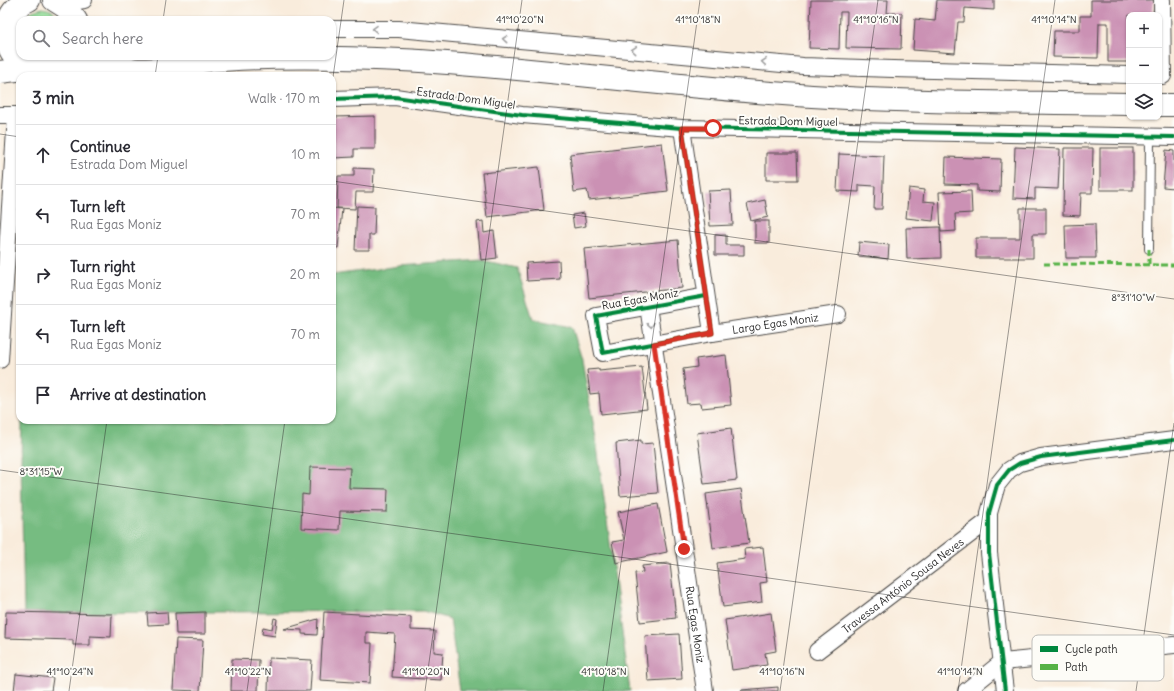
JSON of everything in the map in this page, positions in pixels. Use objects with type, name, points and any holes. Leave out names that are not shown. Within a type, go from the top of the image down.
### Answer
[{"type":"main road","points":[[16,58],[7,44],[4,25],[13,11],[22,3],[29,0]]},
{"type":"main road","points":[[55,0],[76,14]]},
{"type":"main road","points":[[336,58],[431,61],[508,67],[689,86],[813,96],[1126,104]]},
{"type":"main road","points":[[18,60],[32,68]]},
{"type":"main road","points":[[157,72],[208,60]]},
{"type":"main road","points":[[0,72],[44,68],[62,61],[145,72]]},
{"type":"main road","points":[[1162,105],[1174,105]]},
{"type":"street","points":[[76,14],[75,8],[79,3],[88,0]]},
{"type":"street","points":[[1162,0],[1165,76]]},
{"type":"street","points":[[336,29],[399,30],[803,66],[1126,75]]},
{"type":"street","name":"Estrada Dom Miguel","points":[[336,99],[395,97],[522,115],[682,128],[1174,137]]},
{"type":"street","points":[[0,360],[12,114]]},
{"type":"street","points":[[682,128],[712,333]]},
{"type":"street","name":"Rua Egas Moniz","points":[[706,296],[596,316],[603,353],[712,333]]},
{"type":"street","name":"Rua Egas Moniz","points":[[648,306],[705,691]]},
{"type":"street","name":"Largo Egas Moniz","points":[[712,333],[838,314]]},
{"type":"street","points":[[1005,691],[989,553],[989,513],[997,485],[1009,470],[1020,462],[1041,457],[1174,440]]},
{"type":"street","name":"Travessa António Sousa Neves","points":[[817,651],[989,520]]},
{"type":"street","points":[[1164,646],[1174,645]]},
{"type":"street","points":[[966,691],[1002,662],[1032,659]]},
{"type":"lane","points":[[1149,249],[1150,137]]},
{"type":"green space","points":[[43,8],[51,10],[59,16],[25,16]]},
{"type":"green space","points":[[482,260],[517,268],[533,319],[572,327],[582,360],[596,439],[630,691],[460,691],[450,619],[423,611],[24,613],[21,461],[22,424],[336,424],[336,274],[400,266]]},
{"type":"building","points":[[811,0],[888,0],[887,13],[902,13],[901,49],[846,48],[847,12],[840,12],[839,49],[809,48]]},
{"type":"building","points":[[937,0],[994,0],[994,10],[965,8],[964,22],[958,22],[955,53],[913,50],[915,19],[935,21]]},
{"type":"building","points":[[1091,0],[1154,0],[1153,12],[1126,12],[1126,62],[1108,62],[1108,23],[1099,23],[1098,58],[1053,57],[1054,31],[1080,31],[1080,16],[1091,16]]},
{"type":"building","points":[[375,116],[375,149],[354,149],[354,157],[336,158],[336,117]]},
{"type":"building","points":[[662,143],[668,191],[589,200],[587,190],[574,192],[570,154]]},
{"type":"building","points":[[1015,147],[1060,149],[1058,189],[1035,188],[1035,199],[1013,198]]},
{"type":"building","points":[[1064,148],[1093,148],[1092,193],[1081,193],[1080,216],[1063,215]]},
{"type":"building","points":[[1100,148],[1133,148],[1133,190],[1100,190]]},
{"type":"building","points":[[1166,150],[1174,151],[1174,188],[1163,187]]},
{"type":"building","points":[[766,153],[797,153],[798,180],[766,180]]},
{"type":"building","points":[[839,154],[884,156],[882,209],[874,209],[875,186],[859,185],[859,192],[837,191]]},
{"type":"building","points":[[946,157],[1001,159],[1000,192],[977,191],[977,185],[945,184]]},
{"type":"building","points":[[539,167],[544,210],[487,217],[482,173]]},
{"type":"building","points":[[354,168],[374,169],[373,192],[356,192],[355,209],[337,208],[338,176],[354,176]]},
{"type":"building","points":[[909,188],[924,190],[923,201],[935,202],[933,221],[906,218]]},
{"type":"building","points":[[731,190],[733,225],[710,226],[708,191]]},
{"type":"building","points":[[971,191],[972,213],[955,214],[956,231],[941,232],[939,192]]},
{"type":"building","points":[[765,200],[768,217],[751,221],[747,204]]},
{"type":"building","points":[[357,206],[375,207],[374,235],[369,235],[369,250],[355,250]]},
{"type":"building","points":[[336,208],[342,209],[338,248],[336,248]]},
{"type":"building","points":[[1020,208],[1046,208],[1046,234],[1033,234],[1033,258],[976,258],[976,238],[1020,238]]},
{"type":"building","points":[[584,213],[586,226],[574,228],[572,215]]},
{"type":"building","points":[[483,221],[484,233],[494,231],[497,258],[481,260],[477,222]]},
{"type":"building","points":[[755,221],[769,221],[769,243],[755,243]]},
{"type":"building","points":[[1095,224],[1096,258],[1066,258],[1065,225]]},
{"type":"building","points":[[940,227],[941,258],[907,259],[906,228]]},
{"type":"building","points":[[715,235],[726,235],[726,245],[744,245],[744,255],[715,255]]},
{"type":"building","points":[[678,240],[682,288],[589,298],[584,249]]},
{"type":"building","points":[[859,242],[889,245],[888,259],[858,256]]},
{"type":"building","points":[[559,261],[560,279],[527,281],[526,263]]},
{"type":"building","points":[[726,355],[731,405],[702,408],[701,403],[687,404],[683,369],[697,367],[696,359]]},
{"type":"building","points":[[642,367],[647,409],[601,414],[599,393],[590,394],[587,370],[599,369],[599,371]]},
{"type":"building","points":[[731,428],[737,480],[704,484],[697,433]]},
{"type":"building","points":[[641,440],[641,444],[653,443],[658,493],[620,496],[616,443]]},
{"type":"building","points":[[310,467],[350,468],[349,488],[388,489],[387,512],[340,511],[339,530],[301,528],[302,494],[309,495]]},
{"type":"building","points":[[741,489],[749,543],[713,548],[706,494]]},
{"type":"building","points":[[658,504],[667,552],[616,563],[612,542],[624,540],[618,512]]},
{"type":"building","points":[[763,547],[767,582],[760,583],[762,602],[723,607],[717,563],[745,559],[744,549]]},
{"type":"building","points":[[670,563],[676,618],[640,622],[635,573],[643,572],[642,566]]},
{"type":"building","points":[[6,612],[112,614],[111,637],[90,636],[90,645],[73,645],[73,640],[5,638]]},
{"type":"building","points":[[167,612],[168,624],[148,625],[147,613]]},
{"type":"building","points":[[205,612],[205,634],[176,634],[175,613]]},
{"type":"building","points":[[324,612],[411,617],[411,630],[435,631],[434,652],[443,653],[441,680],[392,677],[395,634],[366,632],[366,643],[372,643],[370,683],[320,680]]},
{"type":"building","points":[[771,613],[776,651],[765,653],[767,665],[732,670],[725,620]]},
{"type":"building","points":[[274,618],[277,619],[275,636],[262,634],[263,627],[272,629]]},
{"type":"building","points":[[318,619],[317,635],[302,634],[302,630],[284,629]]},
{"type":"building","points":[[679,634],[682,679],[648,681],[645,636]]},
{"type":"building","points":[[176,639],[203,640],[200,691],[173,690]]},
{"type":"building","points":[[269,658],[312,660],[310,691],[268,691]]},
{"type":"building","points":[[232,659],[259,660],[258,691],[231,691]]},
{"type":"building","points":[[16,674],[53,678],[51,691],[14,691]]},
{"type":"building","points":[[778,687],[778,691],[741,691],[741,690]]},
{"type":"marked path","points":[[1149,249],[1149,264]]},
{"type":"marked path","points":[[1044,264],[1174,265]]},
{"type":"cycle path","points":[[336,99],[395,97],[522,115],[682,128],[1174,137]]},
{"type":"cycle path","points":[[682,128],[712,333],[603,353],[596,316],[706,296]]},
{"type":"cycle path","points":[[1005,691],[989,553],[989,513],[997,485],[1009,470],[1020,463],[1041,457],[1174,440]]},
{"type":"route","points":[[684,549],[654,344],[712,333],[682,128],[713,128]]}]
